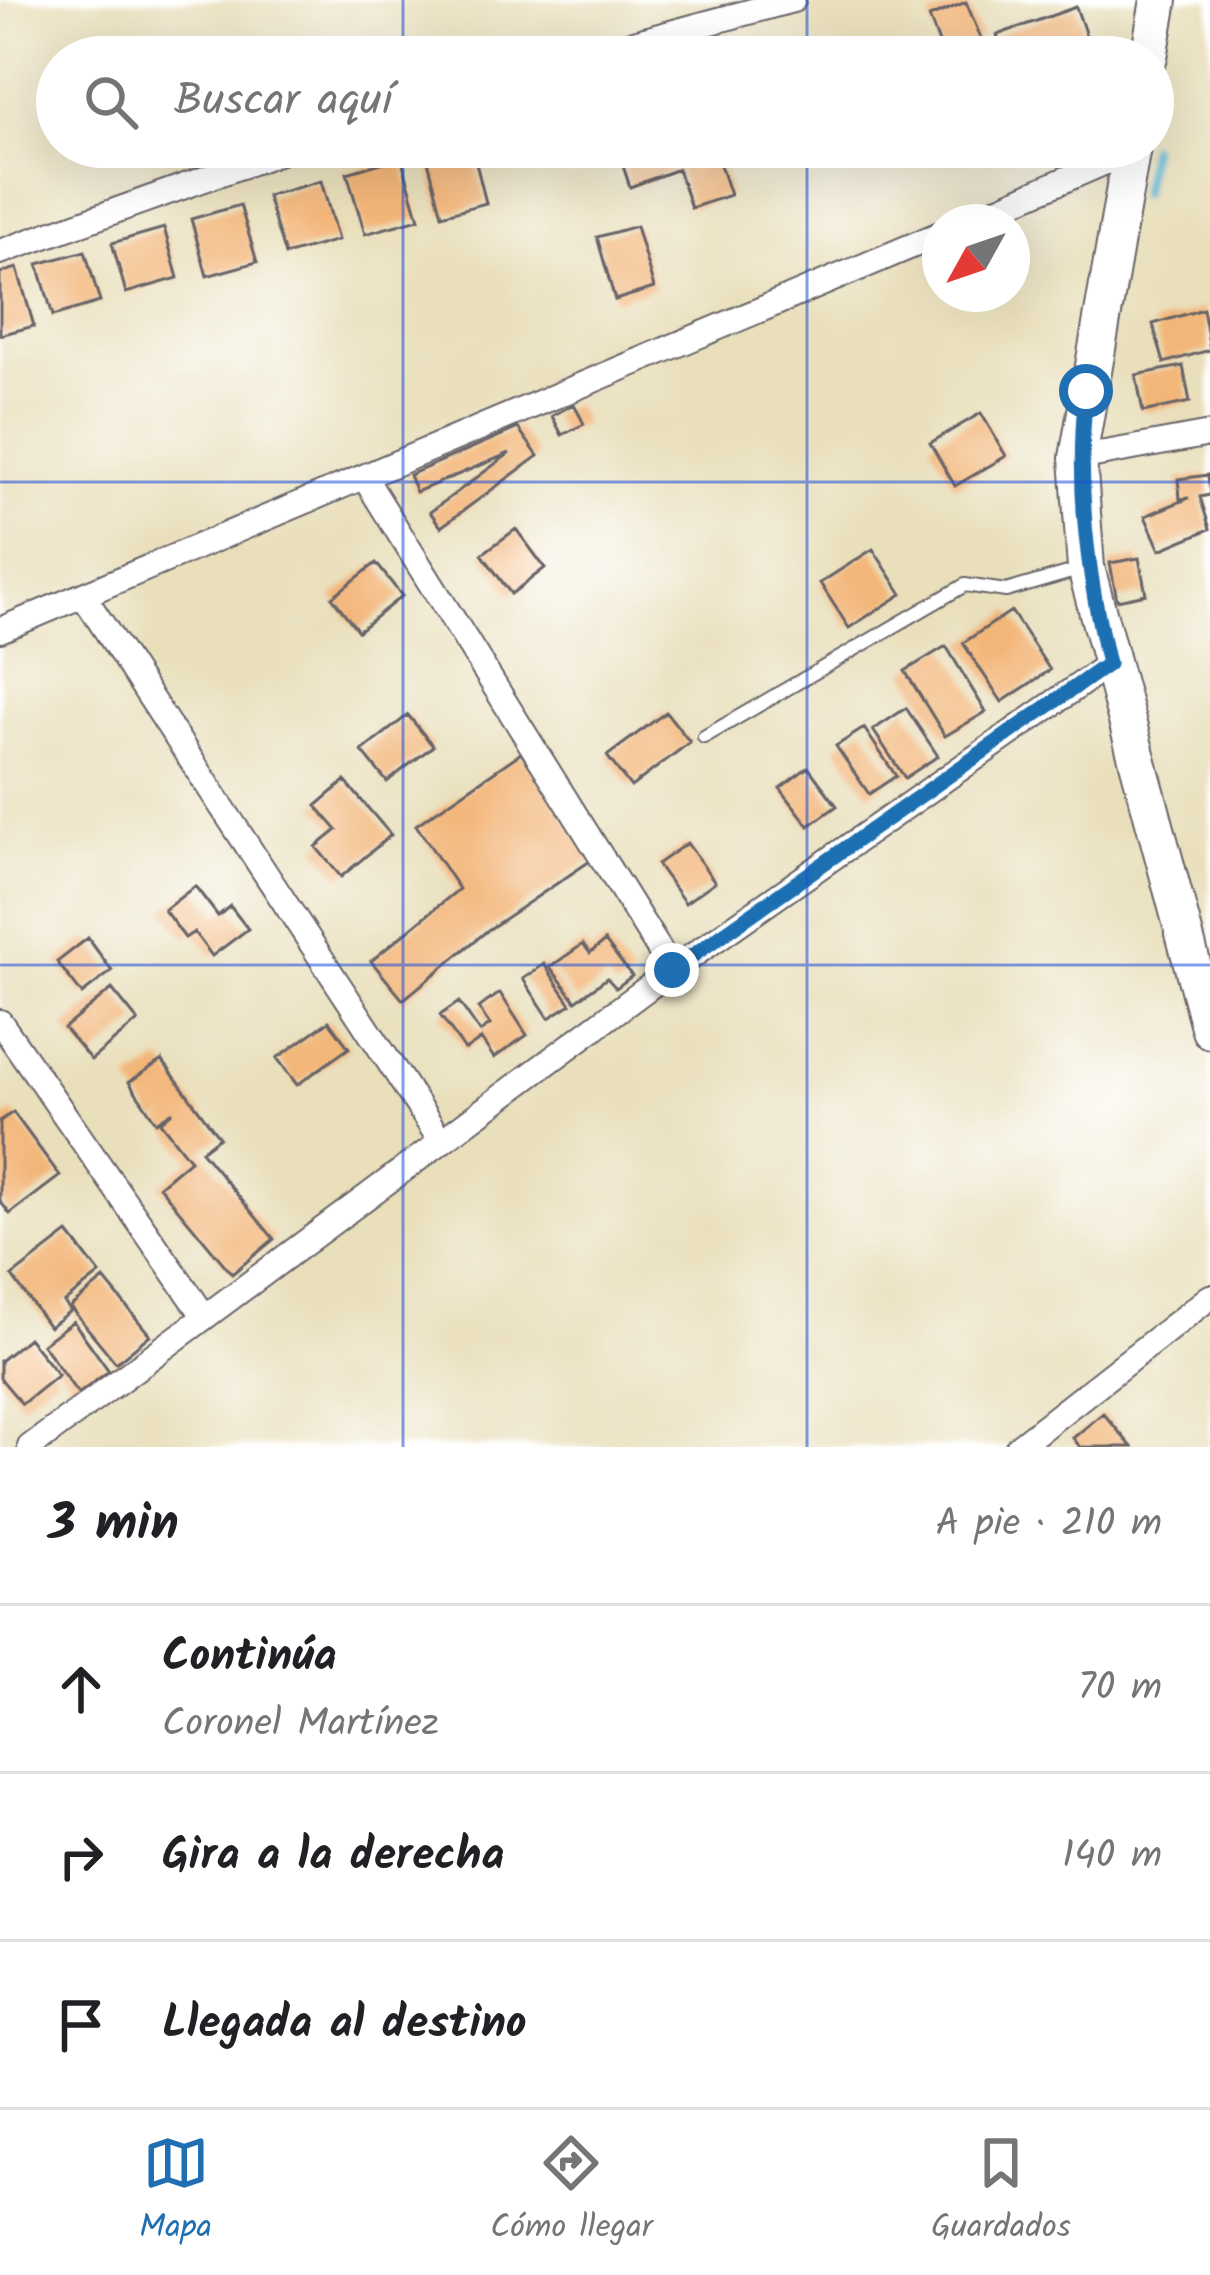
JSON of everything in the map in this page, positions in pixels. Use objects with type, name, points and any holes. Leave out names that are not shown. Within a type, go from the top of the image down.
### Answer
[{"type":"main road","points":[[1153,36],[1159,0]]},
{"type":"main road","points":[[1128,168],[1078,458],[1086,568],[1108,664],[1210,1030]]},
{"type":"street","points":[[658,36],[793,0]]},
{"type":"street","points":[[0,252],[235,168]]},
{"type":"street","points":[[1007,204],[1088,168]]},
{"type":"street","points":[[0,630],[366,480],[922,242]]},
{"type":"street","points":[[1078,458],[1210,434]]},
{"type":"street","points":[[366,480],[672,970]]},
{"type":"street","points":[[83,595],[441,1141]]},
{"type":"street","points":[[30,1447],[672,970],[1108,664]]},
{"type":"street","points":[[0,1022],[205,1317]]},
{"type":"street","points":[[1018,1447],[1210,1297]]},
{"type":"lane","points":[[704,737],[965,585],[1006,591],[1086,568]]},
{"type":"building","points":[[966,2],[980,36],[936,36],[929,17]]},
{"type":"building","points":[[1076,7],[1086,36],[997,36]]},
{"type":"building","points":[[404,168],[419,219],[365,234],[347,173]]},
{"type":"building","points":[[430,168],[477,168],[486,203],[442,215]]},
{"type":"building","points":[[624,168],[721,168],[730,195],[691,208],[678,169],[630,187]]},
{"type":"building","points":[[321,181],[338,240],[285,255],[267,196]]},
{"type":"building","points":[[240,205],[257,262],[207,276],[191,219]]},
{"type":"building","points":[[636,226],[654,288],[615,300],[597,237]]},
{"type":"building","points":[[164,228],[178,278],[126,293],[112,243]]},
{"type":"building","points":[[85,251],[100,302],[53,316],[38,264]]},
{"type":"building","points":[[17,268],[34,326],[0,335],[0,273]]},
{"type":"building","points":[[1203,309],[1210,350],[1164,363],[1153,324]]},
{"type":"building","points":[[1183,366],[1190,402],[1143,412],[1136,375]]},
{"type":"building","points":[[574,404],[584,424],[562,435],[552,416]]},
{"type":"building","points":[[981,413],[1006,456],[955,486],[930,443]]},
{"type":"building","points":[[518,428],[538,456],[441,527],[430,512],[510,453],[416,492],[409,475]]},
{"type":"building","points":[[1208,475],[1210,495],[1200,497],[1210,529],[1160,550],[1145,516],[1189,498],[1180,499],[1178,479]]},
{"type":"building","points":[[516,529],[545,568],[511,594],[482,554]]},
{"type":"building","points":[[873,549],[902,594],[849,628],[820,583]]},
{"type":"building","points":[[1139,558],[1146,594],[1117,600],[1110,563]]},
{"type":"building","points":[[376,563],[402,596],[358,631],[332,597]]},
{"type":"building","points":[[1011,611],[1050,670],[1002,702],[963,643]]},
{"type":"building","points":[[946,646],[986,712],[945,736],[905,671]]},
{"type":"building","points":[[906,708],[938,756],[905,778],[873,730]]},
{"type":"building","points":[[666,712],[690,742],[631,787],[607,756]]},
{"type":"building","points":[[408,715],[433,746],[387,782],[362,751]]},
{"type":"building","points":[[864,728],[896,776],[869,794],[836,746]]},
{"type":"building","points":[[521,753],[593,859],[488,930],[403,1000],[371,961],[459,889],[416,825]]},
{"type":"building","points":[[808,767],[837,806],[809,826],[780,788]]},
{"type":"building","points":[[345,781],[391,835],[341,877],[316,847],[337,830],[316,806]]},
{"type":"building","points":[[687,843],[715,882],[685,903],[657,864]]},
{"type":"building","points":[[195,886],[218,916],[230,906],[248,929],[212,956],[194,932],[185,938],[164,910]]},
{"type":"building","points":[[88,938],[112,971],[82,994],[57,962]]},
{"type":"building","points":[[605,941],[632,976],[616,988],[607,978],[576,1001],[550,967],[583,944],[590,953]]},
{"type":"building","points":[[544,964],[571,1004],[549,1018],[523,979]]},
{"type":"building","points":[[112,989],[138,1021],[91,1060],[64,1028]]},
{"type":"building","points":[[500,993],[527,1035],[494,1058],[481,1039],[465,1050],[440,1015],[459,1002],[480,1032],[490,1025],[478,1008]]},
{"type":"building","points":[[329,1021],[349,1048],[297,1085],[277,1058]]},
{"type":"building","points":[[162,1060],[219,1137],[201,1151],[274,1239],[232,1274],[159,1186],[190,1160],[160,1122],[173,1111],[156,1122],[129,1082]]},
{"type":"building","points":[[13,1112],[60,1176],[10,1214],[0,1201],[0,1121]]},
{"type":"building","points":[[68,1233],[100,1274],[64,1302],[70,1311],[49,1327],[12,1276]]},
{"type":"building","points":[[104,1279],[150,1335],[116,1363],[70,1307]]},
{"type":"building","points":[[73,1321],[109,1371],[78,1394],[42,1344]]},
{"type":"building","points":[[28,1338],[58,1375],[22,1404],[0,1378],[0,1361]]},
{"type":"building","points":[[1103,1413],[1132,1447],[1080,1447],[1073,1438]]},
{"type":"waterway","points":[[1142,194],[1146,168]]},
{"type":"route","points":[[672,970],[1108,664],[1086,568],[1078,458],[1086,391]]}]
